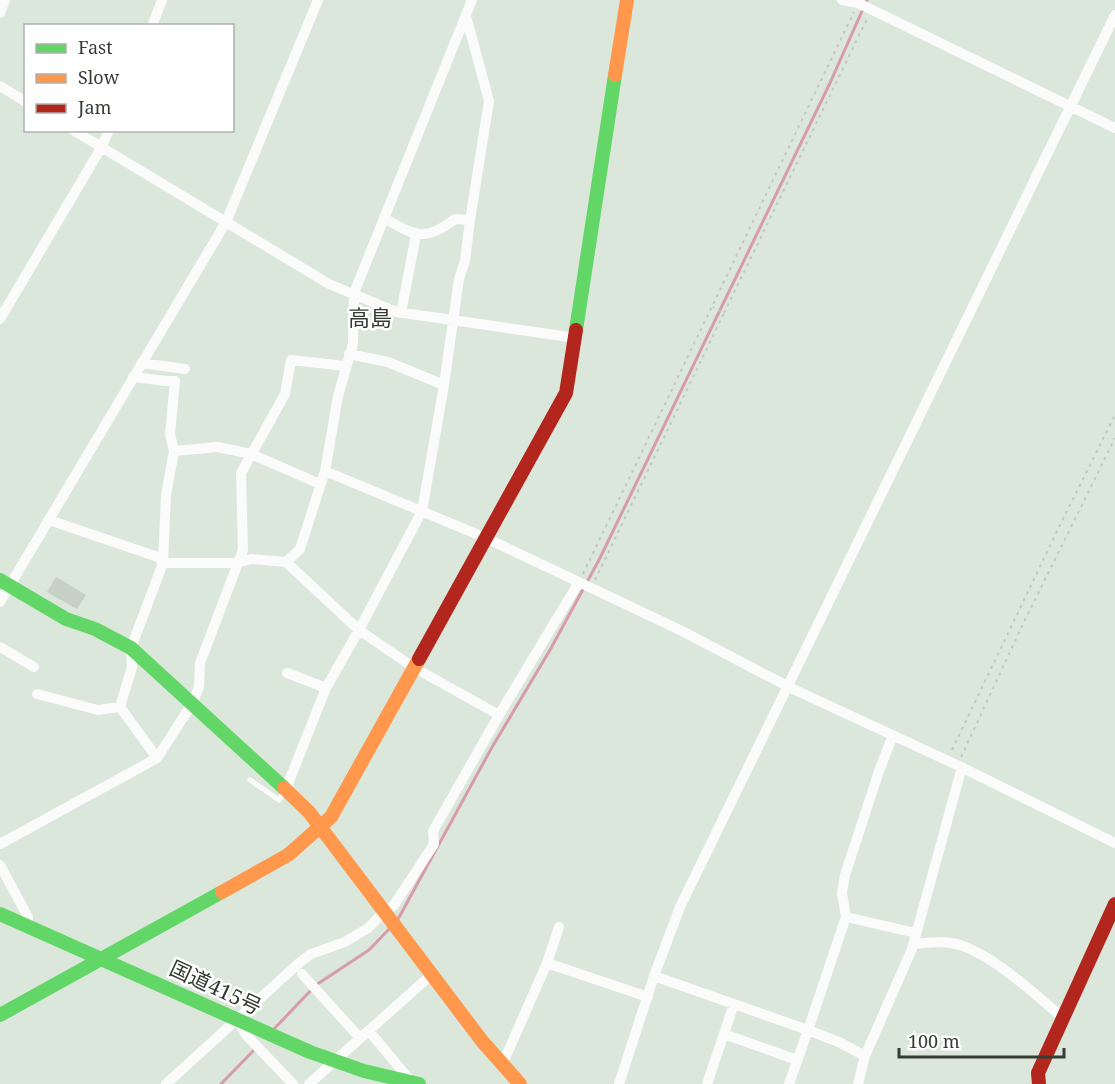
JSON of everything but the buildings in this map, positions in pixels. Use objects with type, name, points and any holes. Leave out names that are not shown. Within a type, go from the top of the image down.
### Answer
[{"type":"main road","points":[[0,1015],[288,855],[331,817],[566,393],[627,0]]},
{"type":"main road","points":[[5,583],[66,619],[95,629],[131,648],[286,789],[309,812],[383,913],[482,1041],[520,1084]]},
{"type":"main road","points":[[1039,1084],[1038,1073],[1115,904]]},
{"type":"main road","name":"国道415号","points":[[0,914],[237,1020],[336,1061],[415,1084]]},
{"type":"street","points":[[0,13],[5,0]]},
{"type":"street","points":[[153,24],[162,0]]},
{"type":"street","points":[[0,602],[5,583],[49,520],[226,222],[318,0]]},
{"type":"street","points":[[286,562],[300,549],[325,471],[345,366],[353,344],[354,293],[472,0]]},
{"type":"street","points":[[842,0],[858,2],[1115,128]]},
{"type":"street","points":[[286,789],[326,688],[422,511],[444,385],[459,279],[465,261],[489,101],[466,15]]},
{"type":"street","points":[[619,1084],[654,976],[680,907],[1115,15]]},
{"type":"street","points":[[0,86],[24,101]]},
{"type":"street","points":[[76,132],[329,284],[401,313],[576,338]]},
{"type":"street","points":[[0,319],[108,132]]},
{"type":"street","points":[[384,218],[416,235],[434,232],[455,219],[470,220]]},
{"type":"street","points":[[401,313],[416,235]]},
{"type":"street","points":[[349,354],[388,362],[444,385]]},
{"type":"street","points":[[0,844],[157,758],[192,704],[199,687],[200,663],[243,550],[241,473],[285,394],[291,360],[345,366]]},
{"type":"street","points":[[141,363],[185,369]]},
{"type":"street","points":[[120,707],[132,666],[131,648],[163,563],[166,495],[174,451],[170,434],[175,381],[133,377]]},
{"type":"street","points":[[174,451],[218,447],[251,454],[320,484]]},
{"type":"street","points":[[325,471],[486,538],[680,630],[788,687],[955,764],[1115,843]]},
{"type":"street","points":[[49,520],[158,557],[163,563]]},
{"type":"street","points":[[163,563],[237,563],[251,559],[286,562],[359,630],[413,666],[499,715]]},
{"type":"street","points":[[166,1084],[311,954],[345,942],[368,928],[394,905],[434,844],[433,831],[579,582]]},
{"type":"street","points":[[0,647],[34,666]]},
{"type":"street","points":[[287,673],[326,688]]},
{"type":"street","points":[[37,694],[98,710],[120,707]]},
{"type":"street","points":[[120,707],[157,758]]},
{"type":"street","points":[[789,1084],[846,917],[842,893],[845,875],[893,735]]},
{"type":"street","points":[[858,1084],[865,1056],[915,939],[955,764]]},
{"type":"street","points":[[0,865],[28,917],[28,926]]},
{"type":"street","points":[[846,917],[915,939],[965,947],[1002,968],[1063,1018]]},
{"type":"street","points":[[503,1063],[547,963],[559,927]]},
{"type":"street","points":[[547,963],[648,997]]},
{"type":"street","points":[[302,974],[415,1084]]},
{"type":"street","points":[[309,1084],[431,975]]},
{"type":"street","points":[[654,976],[808,1030],[841,1043],[865,1056]]},
{"type":"street","points":[[706,1084],[734,1004]]},
{"type":"street","points":[[237,1020],[246,1035],[293,1084]]},
{"type":"street","points":[[724,1034],[797,1060]]},
{"type":"lane","points":[[250,780],[279,800],[286,789]]},
{"type":"path","points":[[579,582],[858,2]]},
{"type":"path","points":[[591,588],[872,10]]},
{"type":"path","points":[[712,307],[724,313]]},
{"type":"path","points":[[955,764],[1007,633],[1115,415]]},
{"type":"path","points":[[955,764],[1115,438]]},
{"type":"waterway","points":[[397,921],[491,749],[550,650],[599,560],[830,83],[867,0]]},
{"type":"waterway","points":[[274,1029],[316,985],[369,950],[391,927]]},
{"type":"waterway","points":[[221,1084],[255,1049]]},
{"type":"traffic: fast","points":[[576,330],[615,75]]},
{"type":"traffic: fast","points":[[0,580],[66,619],[95,629],[131,648],[284,788]]},
{"type":"traffic: fast","points":[[0,1015],[222,892]]},
{"type":"traffic: fast","points":[[0,914],[310,1052],[364,1071],[419,1084]]},
{"type":"traffic: slow","points":[[615,75],[627,0]]},
{"type":"traffic: slow","points":[[222,892],[288,855],[331,817],[419,659]]},
{"type":"traffic: slow","points":[[284,788],[309,812],[482,1041],[520,1084]]},
{"type":"traffic: jam","points":[[419,659],[566,393],[576,330]]},
{"type":"traffic: jam","points":[[1039,1084],[1038,1073],[1115,904]]},
{"type":"district","name":"高島","points":[[370,317]]}]
